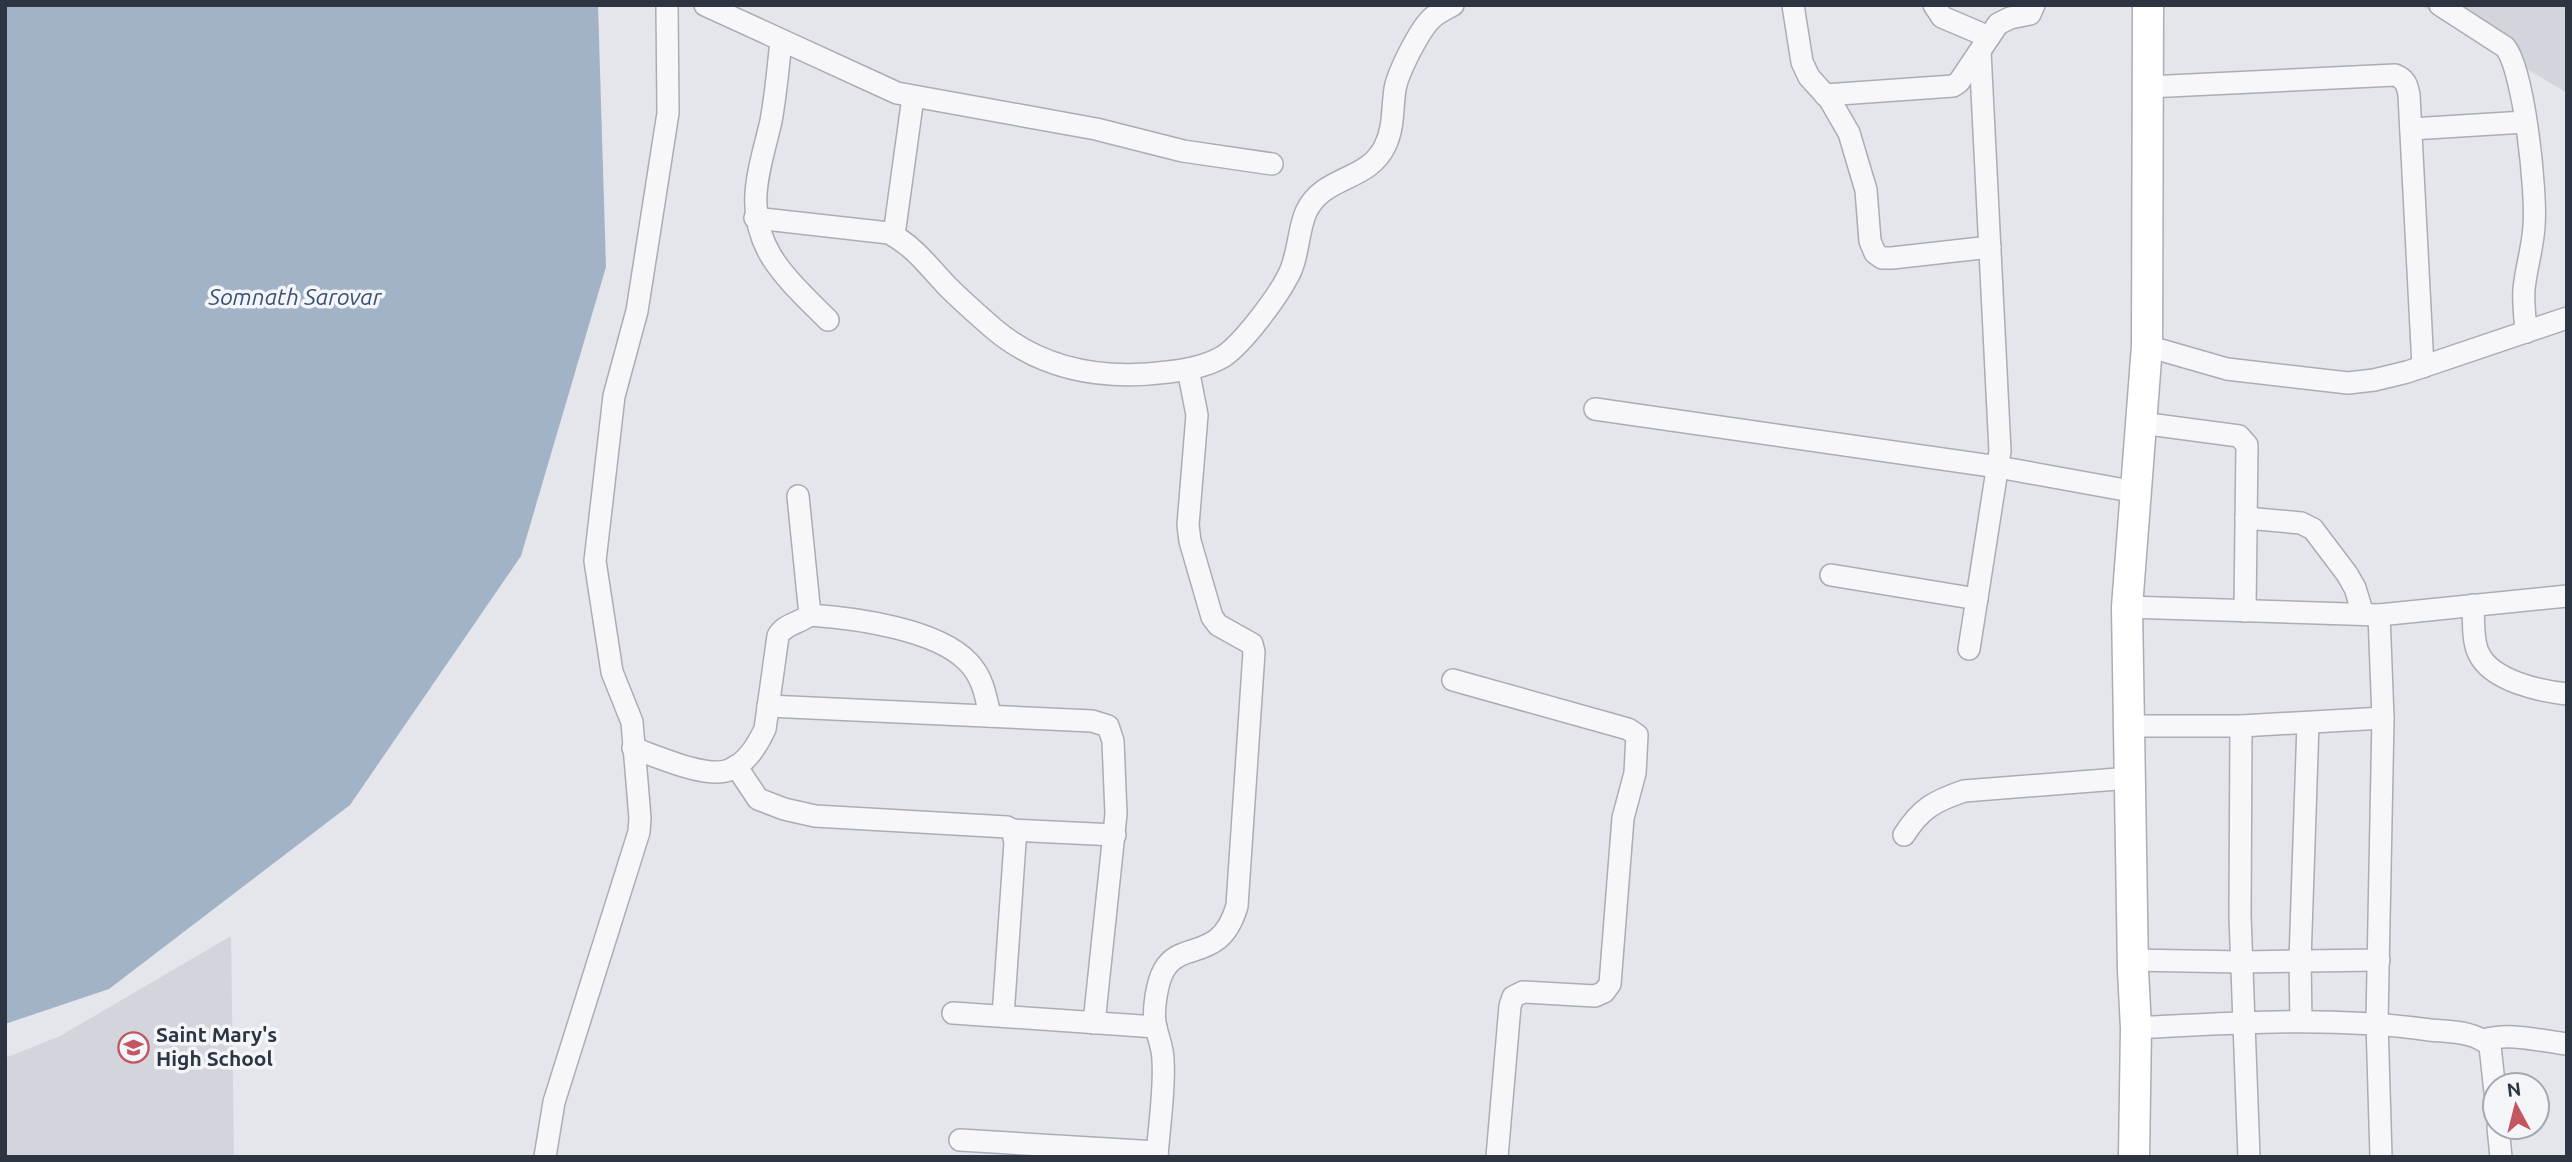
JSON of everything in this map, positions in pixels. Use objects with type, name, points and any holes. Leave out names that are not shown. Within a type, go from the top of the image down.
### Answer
[{"type":"street","points":[[544,1157],[554,1102],[639,832],[632,722],[612,671],[594,561],[614,396],[637,311],[668,113],[667,5]]},
{"type":"street","points":[[705,5],[890,91],[1096,129],[1183,151],[1272,164]]},
{"type":"street","points":[[755,218],[874,230],[894,235],[920,255],[947,285],[996,331],[1060,367],[1100,375],[1139,376],[1188,369],[1224,356],[1279,292],[1289,275],[1306,214],[1316,197],[1331,186],[1365,171],[1376,161],[1390,134],[1397,81],[1412,50],[1432,18],[1453,5]]},
{"type":"street","points":[[1793,5],[1802,62],[1809,77],[1841,115],[1861,168],[1866,190],[1870,241],[1875,253],[1882,258],[1892,258],[1990,247]]},
{"type":"street","points":[[1934,5],[1942,17],[1984,44]]},
{"type":"street","points":[[1825,94],[1953,86],[1959,82],[2002,20],[2030,14],[2034,5]]},
{"type":"street","points":[[2134,1157],[2136,1028],[2132,960],[2127,607],[2147,346],[2148,5]]},
{"type":"street","points":[[2440,5],[2509,52],[2515,69],[2525,122],[2535,224],[2524,288],[2526,332]]},
{"type":"street","points":[[780,41],[776,93],[758,176],[755,218],[770,254],[782,273],[828,320]]},
{"type":"street","points":[[1969,649],[2000,451],[1984,44]]},
{"type":"street","points":[[2148,87],[2395,75],[2402,77],[2407,84],[2411,129],[2423,367]]},
{"type":"street","points":[[894,235],[913,97]]},
{"type":"street","points":[[2411,129],[2525,122]]},
{"type":"street","points":[[2147,346],[2227,369],[2348,383],[2374,380],[2423,367],[2567,318]]},
{"type":"street","points":[[960,1140],[1066,1152],[1157,1154],[1164,1062],[1155,1012],[1164,970],[1181,956],[1212,944],[1223,936],[1232,924],[1237,906],[1254,652],[1252,644],[1218,625],[1212,617],[1190,541],[1189,497],[1197,415],[1188,369]]},
{"type":"street","points":[[1595,409],[1998,467],[2136,492]]},
{"type":"street","points":[[2141,424],[2239,436],[2247,445],[2245,611]]},
{"type":"street","points":[[798,496],[810,615]]},
{"type":"street","points":[[2246,518],[2301,523],[2313,529],[2347,574],[2371,614],[2383,718],[2378,1022],[2381,1157]]},
{"type":"street","points":[[1831,575],[1977,599]]},
{"type":"street","points":[[2127,607],[2371,614],[2567,596]]},
{"type":"street","points":[[2473,605],[2478,653],[2491,669],[2541,691],[2567,694]]},
{"type":"street","points":[[633,748],[710,771],[722,772],[736,766],[760,740],[765,729],[778,636],[783,628],[810,615],[885,626],[928,638],[952,649],[968,662],[977,674],[983,686],[990,716]]},
{"type":"street","points":[[1453,680],[1628,729],[1637,736],[1635,773],[1623,818],[1610,984],[1604,992],[1595,996],[1523,992],[1513,997],[1497,1157]]},
{"type":"street","points":[[768,706],[1092,721],[1108,726],[1113,741],[1115,835],[1094,1023]]},
{"type":"street","points":[[2130,726],[2242,726],[2383,718]]},
{"type":"street","points":[[2301,1020],[2300,961],[2308,723]]},
{"type":"street","points":[[2242,726],[2242,962],[2249,1157]]},
{"type":"street","points":[[736,766],[758,799],[784,809],[816,816],[1115,835]]},
{"type":"street","points":[[1904,835],[1922,811],[1940,799],[1964,791],[2130,778]]},
{"type":"street","points":[[1003,1016],[1015,842],[1012,830]]},
{"type":"street","points":[[2132,960],[2379,960]]},
{"type":"street","points":[[953,1013],[1157,1027]]},
{"type":"street","points":[[2136,1028],[2301,1020],[2378,1022],[2477,1036],[2490,1046],[2493,1071]]},
{"type":"street","points":[[2484,1040],[2495,1036],[2510,1036],[2567,1044]]},
{"type":"shaded area","points":[[2420,5],[2567,5],[2567,93]]},
{"type":"shaded area","name":"Saint Mary's High School","points":[[231,936],[234,1157],[5,1157],[5,1058],[60,1036]]},
{"type":"water","name":"Somnath Sarovar","points":[[5,5],[598,5],[606,267],[521,556],[350,805],[109,989],[5,1024]]},
{"type":"place","name":"Saint Mary's High School","points":[[133,1047]]}]
